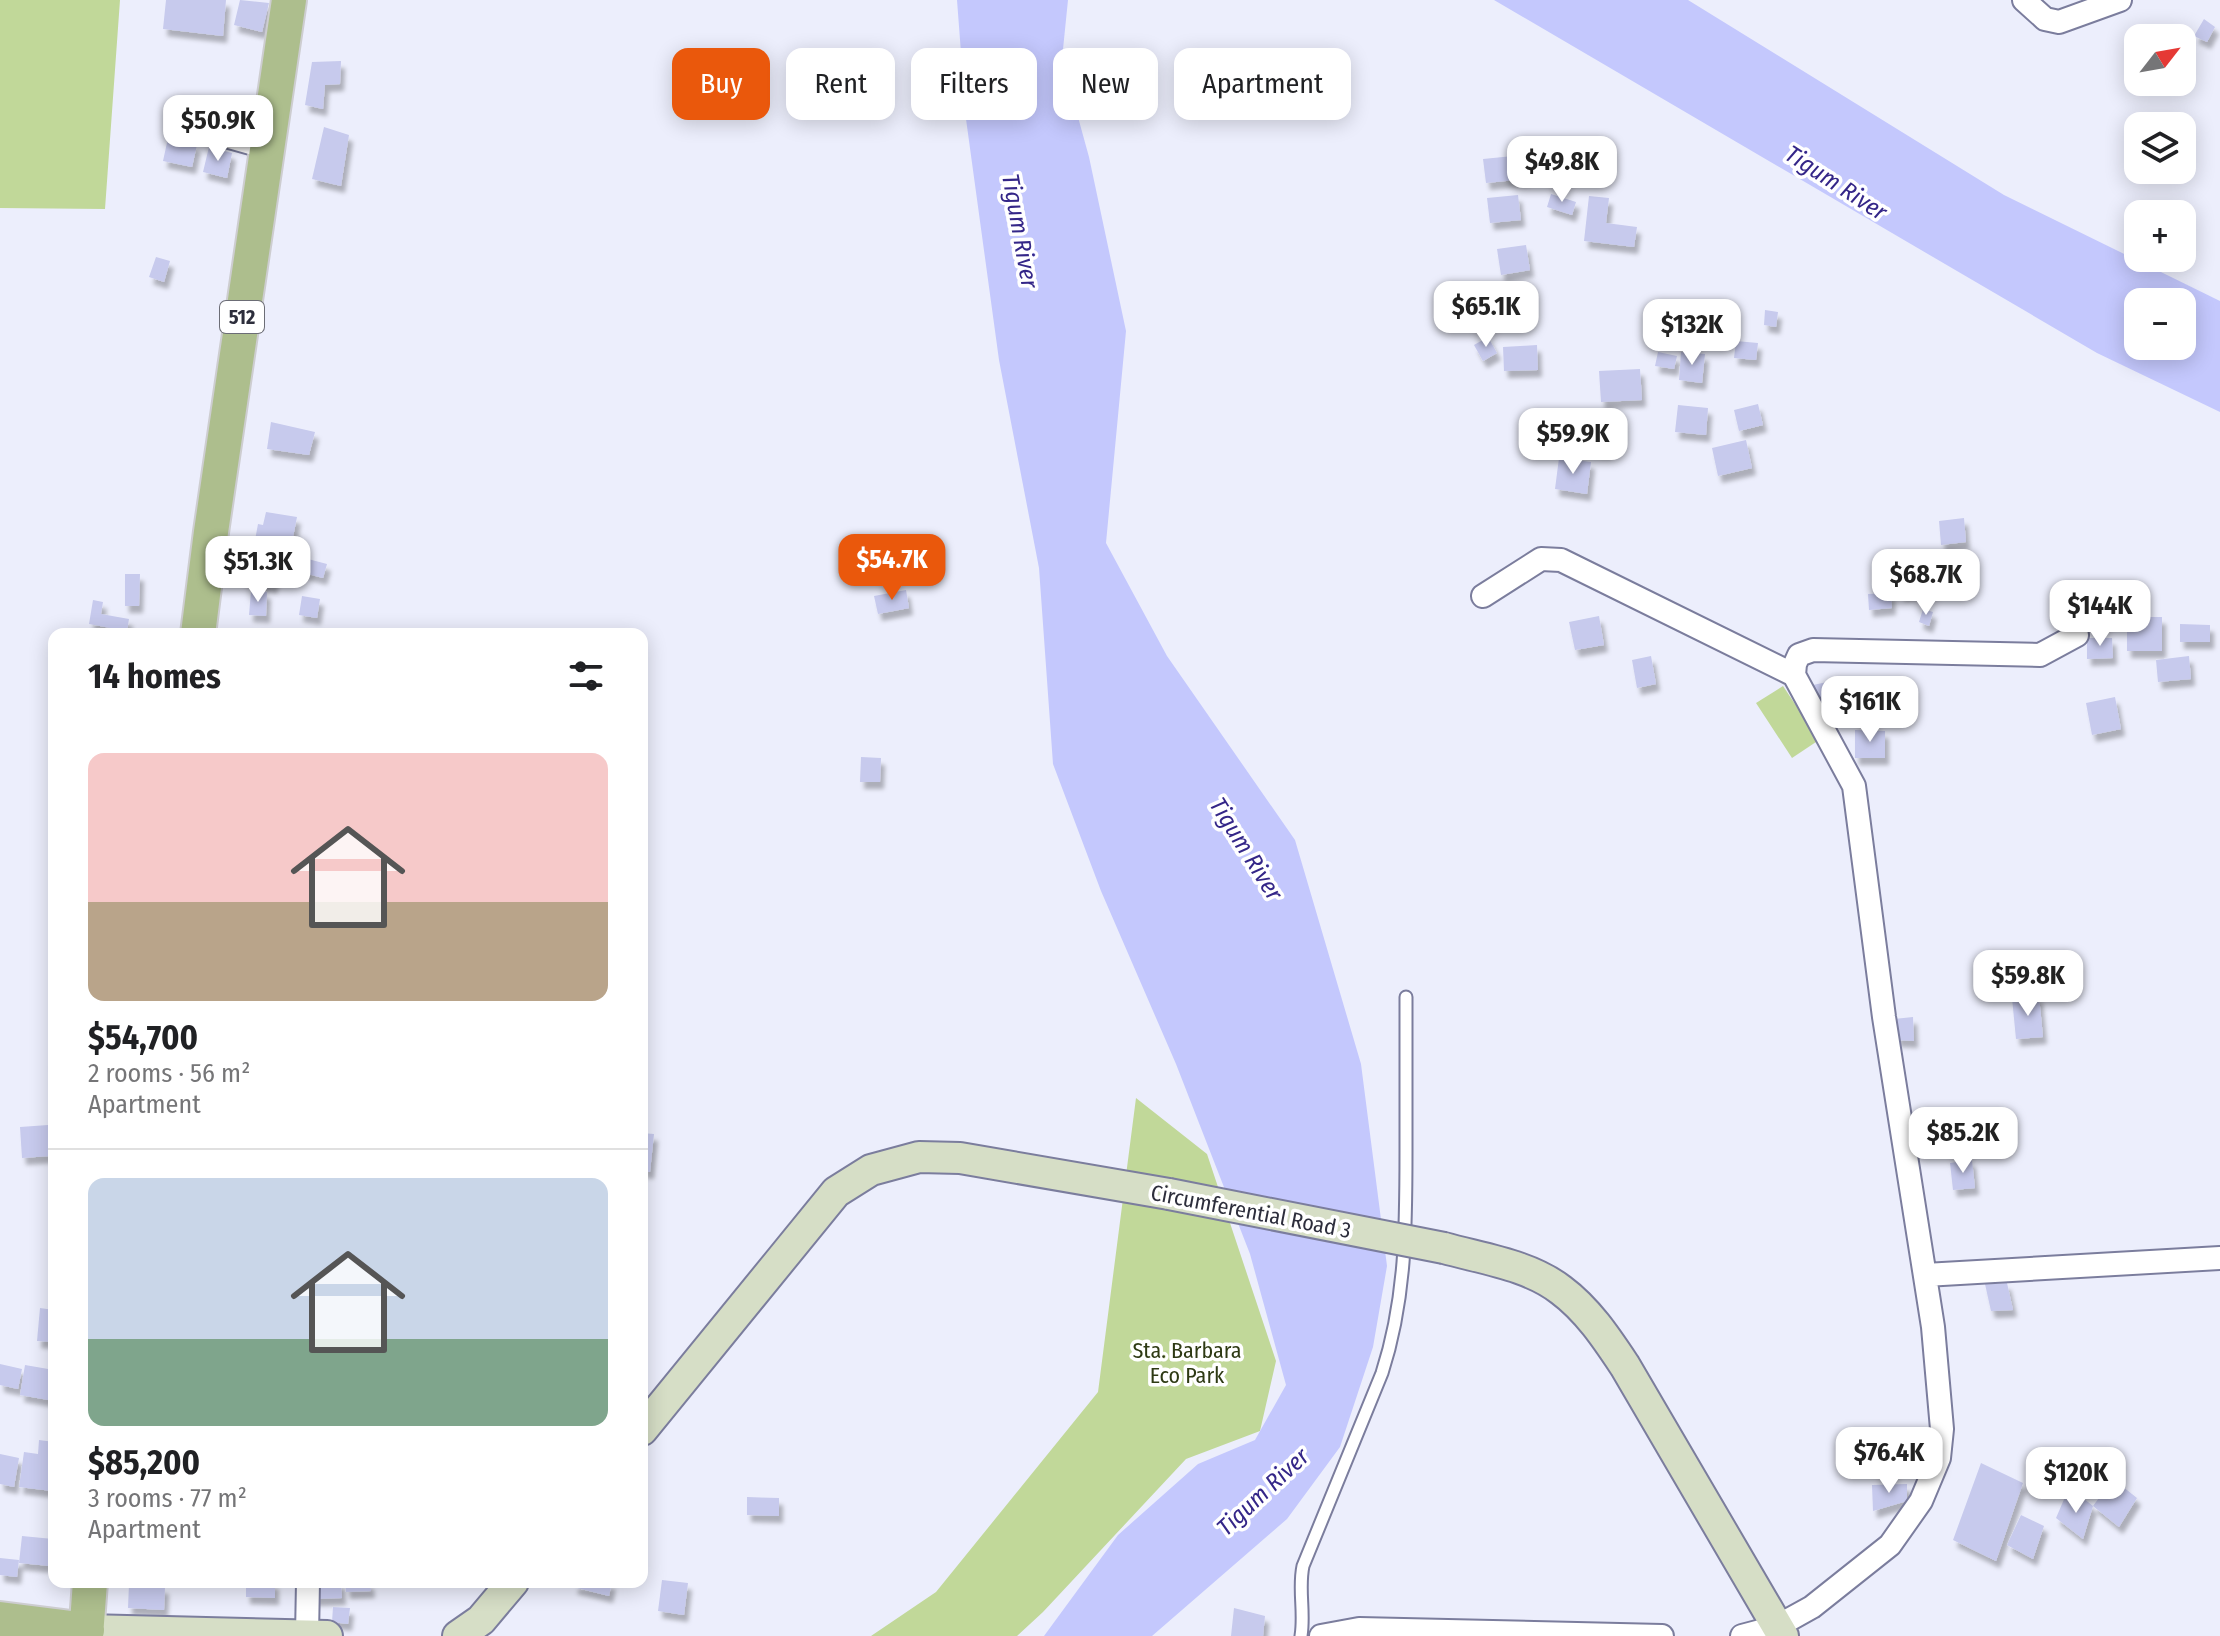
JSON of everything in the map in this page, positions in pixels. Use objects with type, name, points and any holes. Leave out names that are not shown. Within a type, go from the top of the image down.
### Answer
[{"type":"main road","name":"512","points":[[199,628],[289,0]]},
{"type":"main road","name":"Circumferential Road 3","points":[[648,1423],[836,1192],[871,1170],[919,1157],[960,1158],[1169,1194],[1444,1248],[1525,1270],[1561,1290],[1597,1325],[1625,1366],[1780,1631]]},
{"type":"main road","points":[[86,1633],[90,1588]]},
{"type":"main road","points":[[458,1636],[481,1620],[508,1588]]},
{"type":"main road","points":[[11,1626],[86,1633],[317,1635]]},
{"type":"street","points":[[2024,0],[2045,19],[2059,22],[2120,0]]},
{"type":"street","points":[[1483,596],[1541,559],[1561,560],[1794,675],[1854,786],[1884,1017],[1935,1342],[1942,1429],[1939,1458],[1921,1501],[1890,1545],[1780,1631],[1742,1636]]},
{"type":"street","points":[[1794,675],[1799,655],[1813,650],[2040,655],[2077,635]]},
{"type":"street","points":[[1925,1275],[2220,1258]]},
{"type":"street","points":[[309,1588],[317,1635]]},
{"type":"street","points":[[1321,1636],[1359,1629],[1662,1636]]},
{"type":"lane","points":[[184,130],[267,153]]},
{"type":"lane","points":[[1301,1636],[1303,1566],[1382,1373],[1399,1306],[1407,1236],[1406,997]]},
{"type":"green space","points":[[0,0],[120,0],[105,209],[0,208]]},
{"type":"green space","points":[[1783,686],[1819,740],[1792,758],[1756,703]]},
{"type":"green space","name":"Sta. Barbara Eco Park","points":[[1136,1098],[1207,1154],[1276,1361],[1260,1431],[1186,1459],[1017,1636],[871,1636],[936,1592],[1098,1392]]},
{"type":"water","name":"Tigum River","points":[[957,0],[1068,0],[1063,48],[1053,48],[1053,120],[1079,120],[1126,331],[1106,543],[1167,656],[1295,840],[1361,1064],[1387,1266],[1373,1347],[1340,1447],[1287,1519],[1152,1636],[1044,1636],[1118,1535],[1198,1464],[1255,1440],[1286,1385],[1250,1254],[1176,1064],[1101,891],[1053,764],[1039,568],[999,360],[966,120],[1037,120],[1037,48],[961,48]]},
{"type":"water","name":"Tigum River","points":[[1494,0],[1688,0],[2004,195],[2124,254],[2124,272],[2161,272],[2194,288],[2124,288],[2124,360],[2196,360],[2196,289],[2220,301],[2220,412],[2097,353]]},
{"type":"building","points":[[166,0],[226,0],[223,36],[163,29]]},
{"type":"building","points":[[240,0],[269,3],[262,32],[234,25]]},
{"type":"building","points":[[2204,19],[2215,27],[2207,42],[2196,37]]},
{"type":"building","points":[[341,61],[340,84],[325,85],[323,109],[305,105],[312,62]]},
{"type":"building","points":[[324,127],[349,135],[341,186],[312,179]]},
{"type":"building","points":[[168,138],[197,145],[192,167],[163,161]]},
{"type":"building","points":[[209,147],[232,153],[227,178],[203,172]]},
{"type":"building","points":[[1523,155],[1526,179],[1486,183],[1483,159]]},
{"type":"building","points":[[1551,194],[1576,202],[1572,215],[1547,207]]},
{"type":"building","points":[[1518,195],[1521,220],[1490,223],[1487,198]]},
{"type":"building","points":[[1589,196],[1609,198],[1606,223],[1637,227],[1634,247],[1584,241]]},
{"type":"building","points":[[1526,245],[1530,270],[1501,275],[1497,249]]},
{"type":"building","points":[[156,257],[170,261],[164,282],[149,277]]},
{"type":"building","points":[[1765,310],[1778,312],[1776,327],[1764,325]]},
{"type":"building","points":[[1488,337],[1497,353],[1483,361],[1474,345]]},
{"type":"building","points":[[1736,341],[1758,343],[1756,360],[1734,358]]},
{"type":"building","points":[[1537,345],[1538,370],[1504,371],[1503,347]]},
{"type":"building","points":[[1658,352],[1677,356],[1674,369],[1655,366]]},
{"type":"building","points":[[1681,352],[1705,354],[1702,383],[1679,380]]},
{"type":"building","points":[[1640,369],[1642,400],[1601,402],[1599,371]]},
{"type":"building","points":[[1758,404],[1763,425],[1739,431],[1734,410]]},
{"type":"building","points":[[1678,405],[1708,408],[1706,435],[1675,432]]},
{"type":"building","points":[[1577,420],[1609,422],[1607,452],[1575,450]]},
{"type":"building","points":[[271,422],[315,432],[309,455],[267,449]]},
{"type":"building","points":[[1746,440],[1752,468],[1718,476],[1712,448]]},
{"type":"building","points":[[1559,458],[1591,462],[1587,494],[1555,489]]},
{"type":"building","points":[[266,512],[297,517],[292,542],[276,538],[275,543],[255,540],[258,524],[263,525]]},
{"type":"building","points":[[1964,518],[1966,542],[1941,545],[1939,521]]},
{"type":"building","points":[[246,549],[281,559],[273,587],[238,577]]},
{"type":"building","points":[[308,559],[327,564],[323,578],[304,573]]},
{"type":"building","points":[[1928,564],[1933,589],[1901,595],[1896,571]]},
{"type":"building","points":[[125,574],[140,574],[139,606],[125,606]]},
{"type":"building","points":[[906,590],[909,608],[878,614],[874,596]]},
{"type":"building","points":[[251,591],[267,592],[266,616],[249,615]]},
{"type":"building","points":[[1891,593],[1892,608],[1869,610],[1868,594]]},
{"type":"building","points":[[302,596],[320,599],[317,618],[299,615]]},
{"type":"building","points":[[93,600],[103,602],[101,614],[129,619],[128,628],[89,624]]},
{"type":"building","points":[[1923,609],[1933,612],[1929,626],[1919,622]]},
{"type":"building","points":[[1599,616],[1604,645],[1575,650],[1569,622]]},
{"type":"building","points":[[2127,617],[2162,617],[2162,651],[2127,651]]},
{"type":"building","points":[[2180,624],[2210,625],[2210,642],[2180,642]]},
{"type":"building","points":[[2087,638],[2112,638],[2113,658],[2087,659]]},
{"type":"building","points":[[1651,656],[1656,684],[1637,688],[1632,660]]},
{"type":"building","points":[[2189,656],[2191,679],[2158,682],[2156,660]]},
{"type":"building","points":[[1827,682],[1831,698],[1817,701],[1813,685]]},
{"type":"building","points":[[2115,697],[2121,729],[2092,735],[2086,703]]},
{"type":"building","points":[[1855,730],[1885,731],[1885,758],[1855,758]]},
{"type":"building","points":[[861,757],[881,758],[880,782],[860,782]]},
{"type":"building","points":[[2039,996],[2043,1037],[2016,1039],[2012,998]]},
{"type":"building","points":[[1913,1017],[1914,1041],[1896,1040],[1894,1019]]},
{"type":"building","points":[[48,1125],[48,1156],[22,1158],[20,1127]]},
{"type":"building","points":[[648,1134],[654,1134],[648,1172]]},
{"type":"building","points":[[1972,1160],[1975,1188],[1953,1190],[1950,1163]]},
{"type":"building","points":[[2007,1283],[2013,1310],[1991,1311],[1985,1284]]},
{"type":"building","points":[[40,1308],[48,1309],[48,1342],[37,1341]]},
{"type":"building","points":[[0,1364],[22,1369],[18,1389],[0,1385]]},
{"type":"building","points":[[25,1365],[48,1369],[48,1400],[20,1395]]},
{"type":"building","points":[[1926,1435],[1927,1460],[1900,1466],[1898,1437]]},
{"type":"building","points":[[39,1440],[48,1441],[48,1491],[19,1487],[24,1452],[38,1454]]},
{"type":"building","points":[[0,1454],[19,1458],[14,1487],[0,1484]]},
{"type":"building","points":[[1981,1463],[2023,1483],[1996,1561],[1953,1540]]},
{"type":"building","points":[[2113,1479],[2137,1498],[2119,1527],[2093,1506]]},
{"type":"building","points":[[1907,1484],[1907,1501],[1873,1511],[1872,1485]]},
{"type":"building","points":[[2079,1495],[2093,1506],[2083,1539],[2056,1518],[2065,1497],[2075,1504]]},
{"type":"building","points":[[747,1497],[779,1498],[779,1516],[747,1515]]},
{"type":"building","points":[[2021,1515],[2044,1526],[2033,1559],[2007,1545]]},
{"type":"building","points":[[22,1536],[48,1539],[48,1566],[19,1563]]},
{"type":"building","points":[[0,1558],[19,1560],[17,1577],[0,1575]]},
{"type":"building","points":[[662,1580],[688,1583],[684,1615],[658,1611]]},
{"type":"building","points":[[129,1588],[165,1588],[164,1610],[128,1608]]},
{"type":"building","points":[[246,1588],[275,1588],[275,1598],[246,1597]]},
{"type":"building","points":[[312,1588],[341,1588],[342,1598],[313,1599]]},
{"type":"building","points":[[346,1588],[371,1588],[371,1591],[346,1592]]},
{"type":"building","points":[[577,1588],[611,1588],[609,1596]]},
{"type":"building","points":[[333,1607],[350,1608],[348,1624],[332,1622]]},
{"type":"building","points":[[1234,1608],[1265,1616],[1263,1636],[1231,1636]]}]
